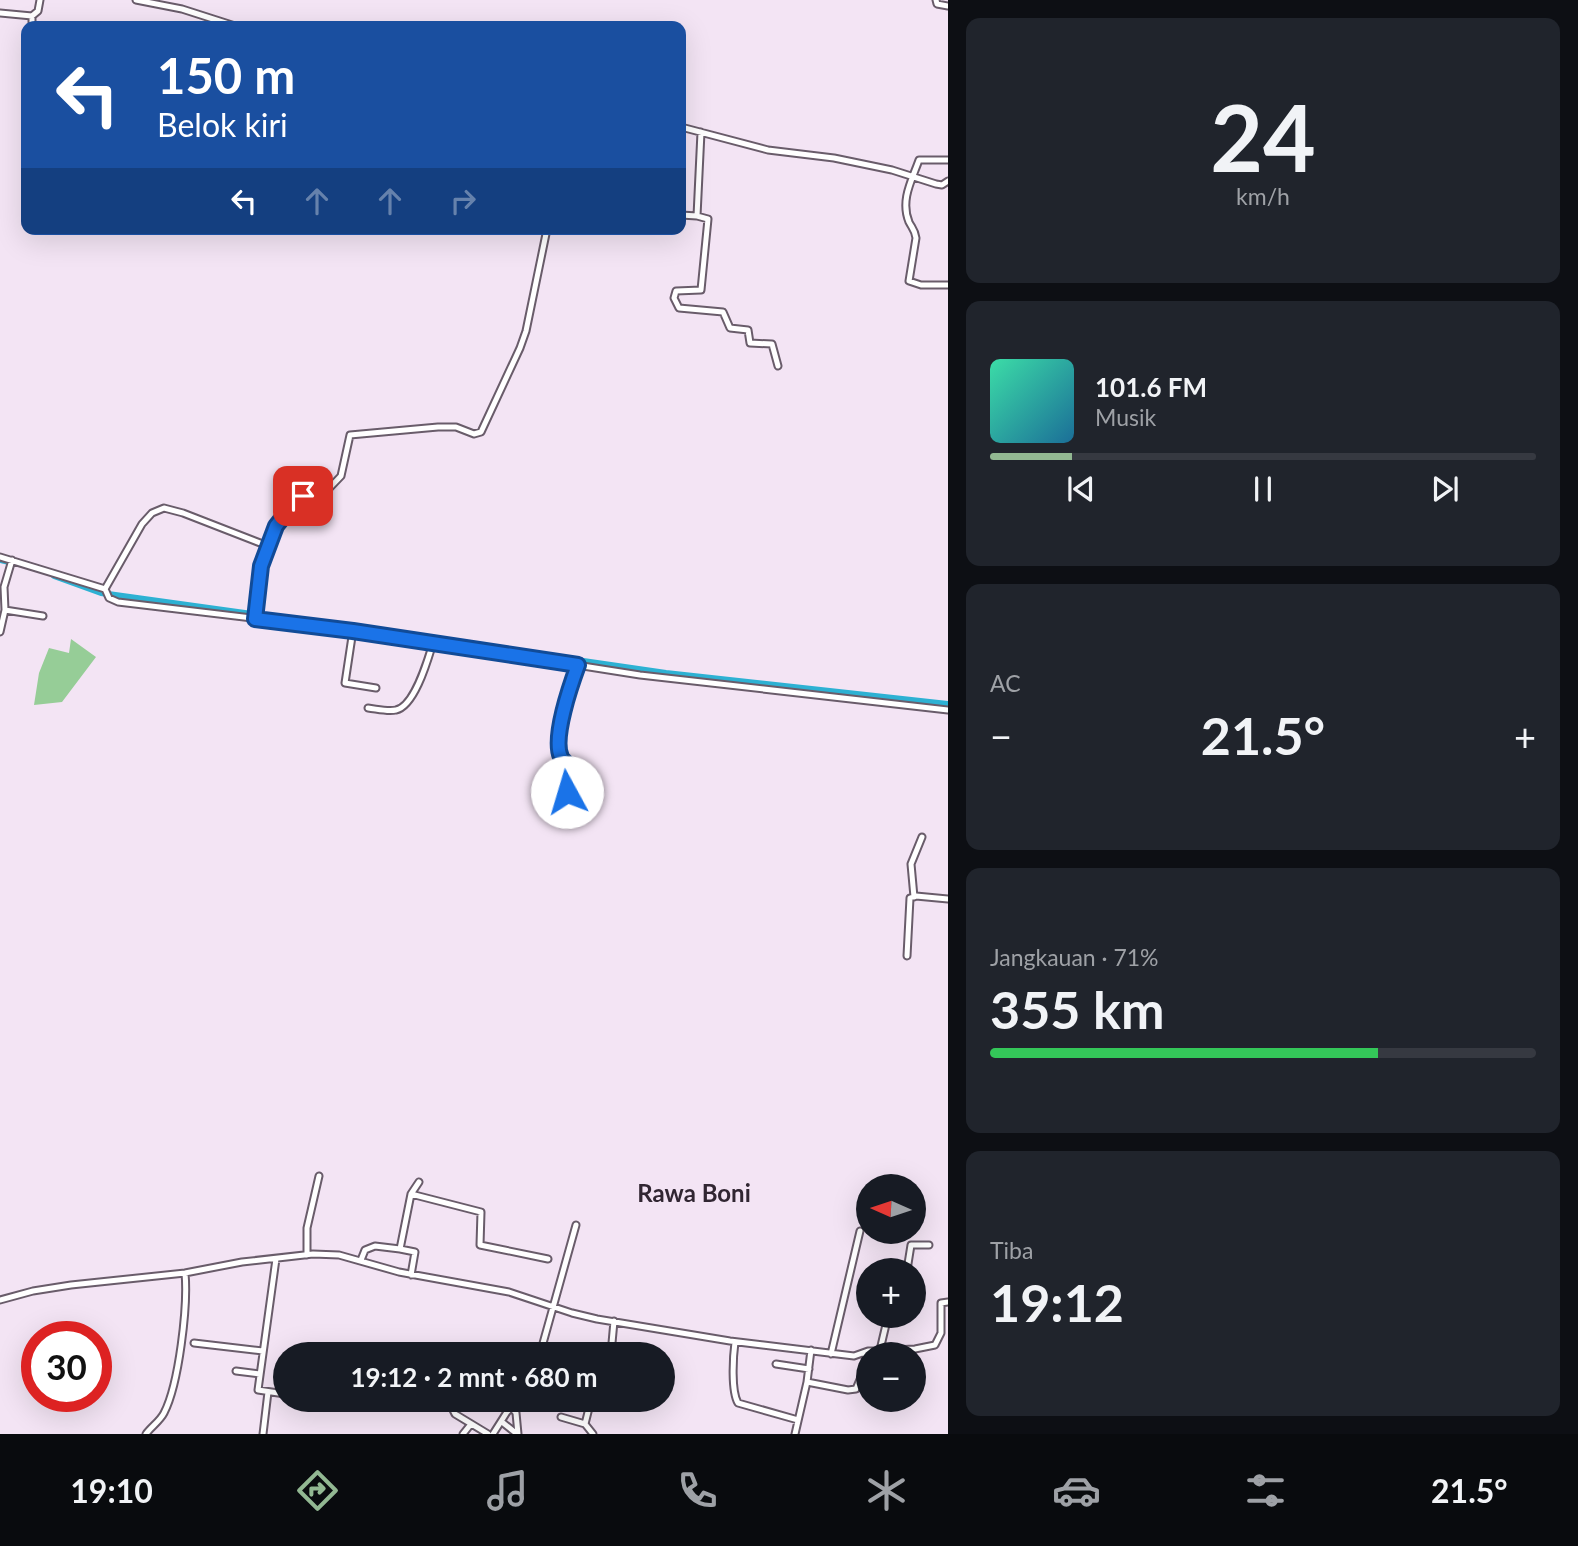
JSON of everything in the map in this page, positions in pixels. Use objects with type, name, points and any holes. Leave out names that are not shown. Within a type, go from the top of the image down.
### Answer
[{"type":"street","points":[[0,13],[32,16],[38,11],[40,0]]},
{"type":"street","points":[[136,0],[182,9],[219,21]]},
{"type":"street","points":[[936,0],[937,4],[948,6]]},
{"type":"street","points":[[32,16],[32,21]]},
{"type":"street","points":[[686,128],[768,150],[834,158],[936,184],[942,185],[948,181]]},
{"type":"street","points":[[697,216],[701,132]]},
{"type":"street","points":[[948,160],[922,158],[906,195],[909,223],[916,232],[909,281],[921,285],[948,285]]},
{"type":"street","points":[[686,215],[708,219],[701,290],[676,291],[674,298],[679,308],[723,312],[730,328],[748,330],[750,343],[772,345],[778,366]]},
{"type":"street","points":[[255,615],[261,566],[278,523],[299,497],[320,499],[341,476],[350,435],[433,427],[456,427],[474,434],[484,430],[526,331],[546,235]]},
{"type":"street","points":[[107,593],[142,524],[152,513],[164,508],[270,546]]},
{"type":"street","points":[[0,557],[107,593],[118,602],[255,615],[640,675],[948,710]]},
{"type":"street","points":[[0,632],[5,610],[4,587],[11,562]]},
{"type":"street","points":[[5,610],[43,616]]},
{"type":"street","points":[[353,631],[345,684],[376,688]]},
{"type":"street","points":[[368,708],[398,710],[405,705],[416,688],[433,643]]},
{"type":"street","points":[[551,788],[568,791],[565,787],[568,765],[561,758],[558,740],[565,699],[578,665]]},
{"type":"street","points":[[914,897],[911,864],[922,837]]},
{"type":"street","points":[[907,956],[910,899],[948,899]]},
{"type":"street","points":[[307,1255],[307,1228],[319,1176]]},
{"type":"street","points":[[400,1250],[411,1194],[419,1182]]},
{"type":"street","points":[[411,1194],[481,1212],[480,1245],[548,1259]]},
{"type":"street","points":[[544,1342],[576,1225]]},
{"type":"street","points":[[831,1354],[857,1244]]},
{"type":"street","points":[[909,1258],[911,1245],[929,1245]]},
{"type":"street","points":[[361,1260],[365,1250],[375,1246],[415,1252],[411,1275]]},
{"type":"street","points":[[0,1300],[71,1285],[185,1273],[242,1262],[307,1255],[339,1255],[411,1275],[509,1292],[554,1307],[614,1321],[735,1342],[856,1356]]},
{"type":"street","points":[[273,1393],[258,1390],[276,1259]]},
{"type":"street","points":[[146,1434],[164,1412],[179,1358],[187,1292],[185,1273]]},
{"type":"street","points":[[926,1347],[935,1345],[941,1333],[941,1303],[948,1301]]},
{"type":"street","points":[[612,1342],[614,1321]]},
{"type":"street","points":[[735,1342],[733,1376],[736,1384],[735,1399],[738,1403],[798,1420]]},
{"type":"street","points":[[194,1343],[263,1351]]},
{"type":"street","points":[[795,1434],[811,1350]]},
{"type":"street","points":[[776,1364],[809,1369]]},
{"type":"street","points":[[236,1371],[260,1374]]},
{"type":"street","points":[[807,1382],[847,1390],[856,1389]]},
{"type":"street","points":[[263,1434],[268,1392]]},
{"type":"street","points":[[454,1412],[490,1434],[502,1422],[507,1412]]},
{"type":"street","points":[[515,1412],[517,1434]]},
{"type":"street","points":[[585,1424],[588,1412]]},
{"type":"street","points":[[561,1417],[585,1424],[593,1434]]},
{"type":"street","points":[[502,1422],[517,1434]]},
{"type":"street","points":[[463,1434],[471,1424]]},
{"type":"green space","points":[[71,639],[96,657],[62,702],[34,705],[39,673],[49,648],[69,653]]},
{"type":"waterway","points":[[0,560],[13,563]]},
{"type":"waterway","points":[[54,576],[101,593],[346,627]]},
{"type":"waterway","points":[[377,631],[666,673],[948,704]]},
{"type":"district","name":"Rawa Boni","points":[[694,1192]]},
{"type":"route","points":[[303,496],[299,497],[276,526],[261,566],[255,619],[578,665],[565,699],[558,740],[561,758],[568,765],[565,781],[567,792]]}]
